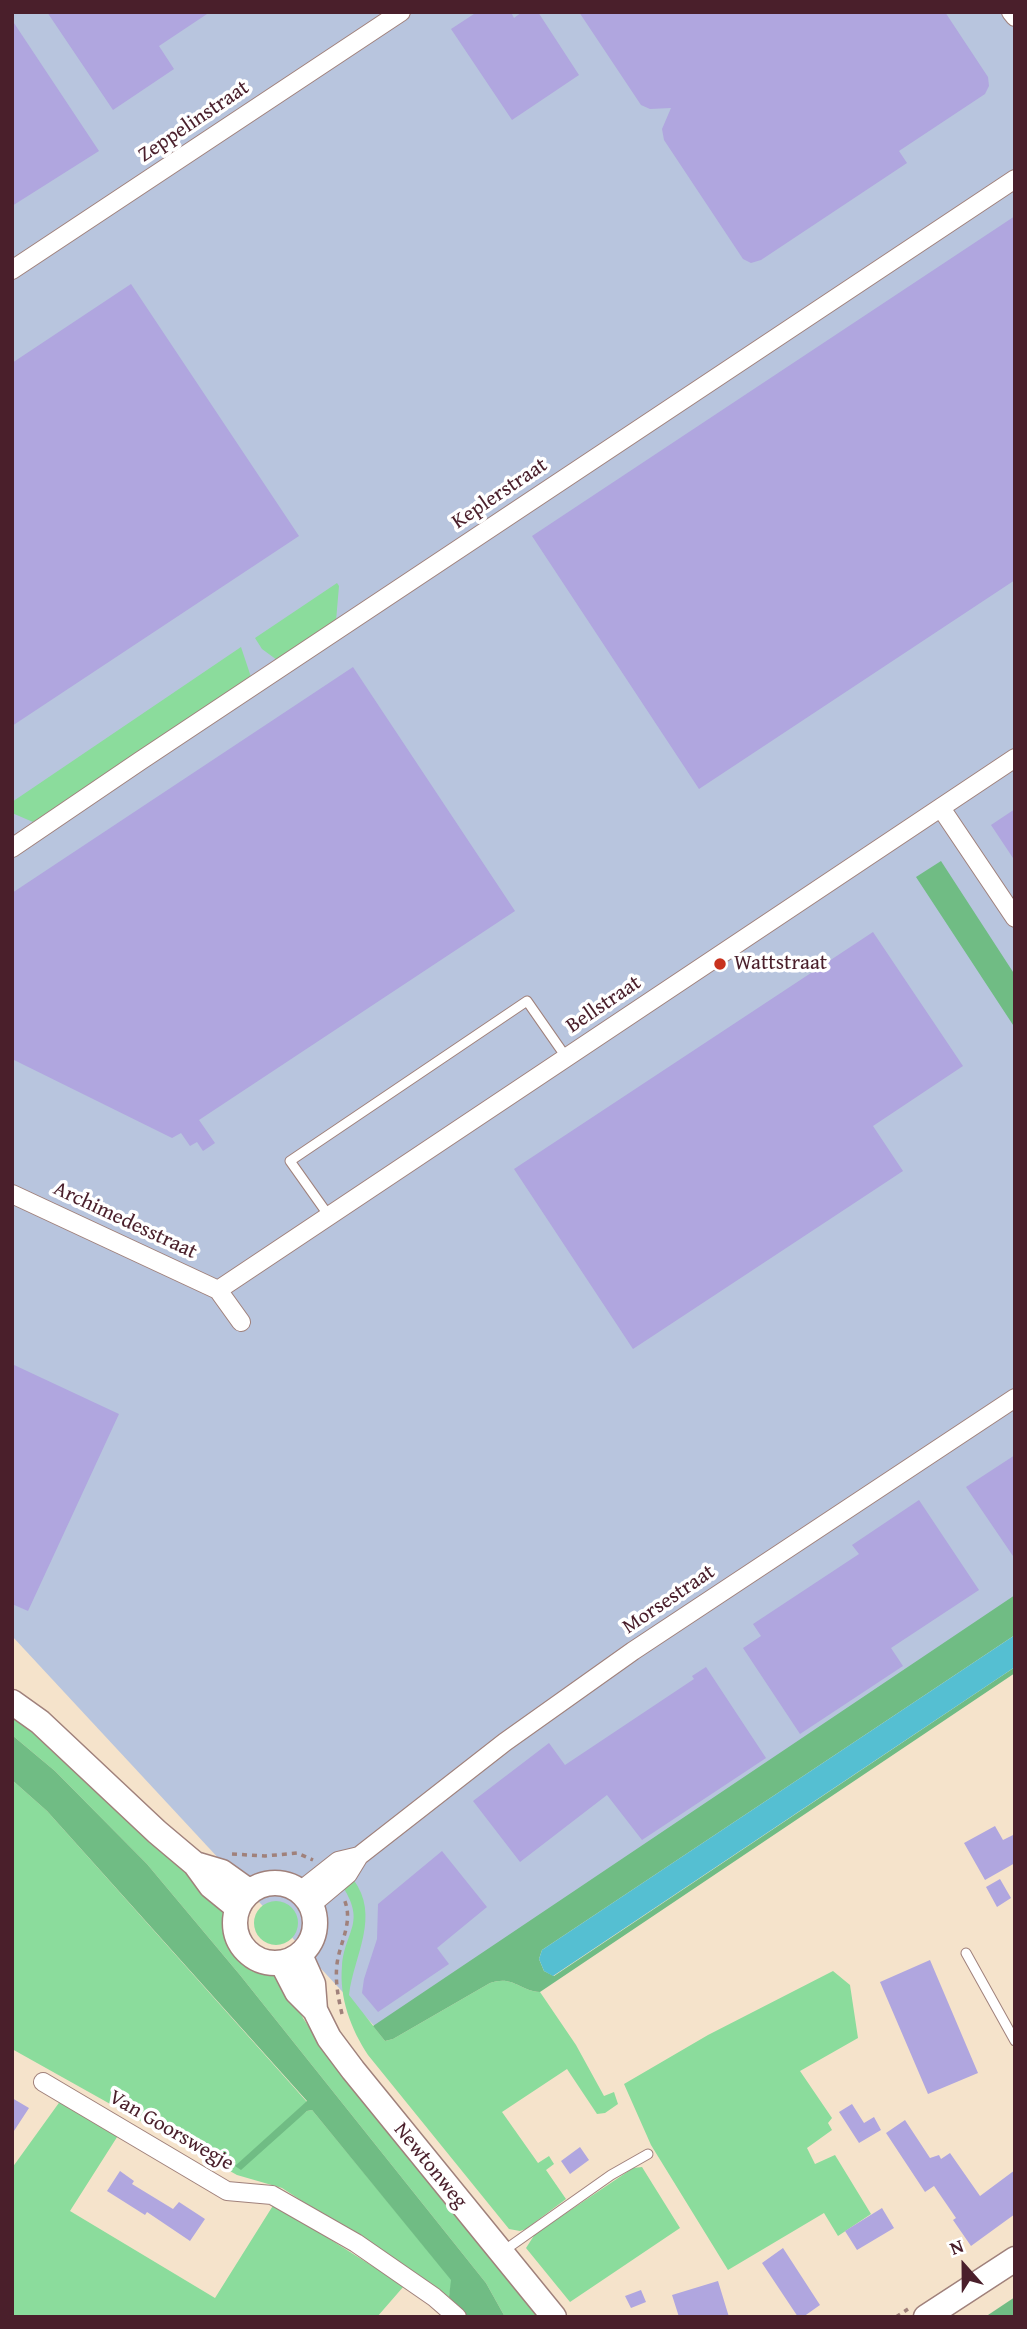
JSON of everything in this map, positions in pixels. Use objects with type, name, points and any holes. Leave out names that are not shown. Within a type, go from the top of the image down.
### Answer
[{"type":"main road","points":[[12,1702],[40,1722],[195,1864],[222,1872],[244,1900]]},
{"type":"main road","points":[[262,1885],[289,1885],[306,1898],[315,1915],[313,1937],[291,1959],[261,1961],[244,1949],[237,1936],[235,1922],[244,1900],[262,1885]]},
{"type":"main road","name":"Newtonweg","points":[[291,1959],[313,1984],[315,2010],[330,2038],[353,2070],[554,2317]]},
{"type":"main road","points":[[926,2317],[1015,2259]]},
{"type":"street","name":"Zeppelinstraat","points":[[12,270],[401,12]]},
{"type":"street","points":[[1011,12],[1015,17]]},
{"type":"street","name":"Keplerstraat","points":[[14,844],[1015,179]]},
{"type":"street","name":"Bellstraat","points":[[218,1290],[1015,758]]},
{"type":"street","points":[[941,808],[1015,918]]},
{"type":"street","name":"Archimedesstraat","points":[[12,1194],[218,1290]]},
{"type":"street","points":[[218,1290],[241,1322]]},
{"type":"street","name":"Morsestraat","points":[[306,1898],[348,1874],[359,1856],[505,1742],[633,1651],[1015,1398]]},
{"type":"street","name":"Van Goorswegje","points":[[43,2082],[227,2191],[272,2195],[356,2243],[434,2297],[457,2317]]},
{"type":"lane","points":[[329,1216],[290,1161],[527,1001],[566,1057]]},
{"type":"lane","points":[[966,1953],[1015,2041]]},
{"type":"lane","points":[[501,2253],[611,2175],[648,2154]]},
{"type":"shaded area","points":[[12,12],[1015,12],[1015,1599],[378,2030],[12,1636]]},
{"type":"green space","points":[[337,583],[336,621],[277,660],[262,649],[255,638]]},
{"type":"green space","points":[[241,647],[251,677],[33,822],[12,813],[12,802]]},
{"type":"green space","points":[[941,861],[1015,975],[1015,1028],[916,877]]},
{"type":"green space","points":[[1015,1595],[1015,1635],[542,1950],[539,1959],[544,1971],[554,1976],[1015,1667],[1015,1673],[540,1992],[498,1981],[490,1983],[393,2039],[385,2041],[373,2026]]},
{"type":"green space","points":[[12,1712],[224,1906],[229,1938],[235,1950],[250,1964],[277,1976],[290,1991],[303,2018],[328,2056],[539,2317],[505,2317],[486,2283],[240,1975],[147,1864],[55,1771],[12,1735]]},
{"type":"green space","points":[[12,1735],[55,1771],[147,1864],[240,1975],[486,2283],[505,2317],[468,2317],[449,2297],[451,2280],[312,2110],[307,2111],[241,2170],[235,2166],[307,2101],[47,1811],[12,1780]]},
{"type":"green space","points":[[12,1780],[47,1811],[307,2102],[236,2166],[307,2111],[312,2110],[452,2280],[449,2297],[282,2188],[237,2175],[12,2049]]},
{"type":"green space","points":[[353,1879],[365,1907],[365,1921],[349,1995],[385,2041],[393,2039],[490,1983],[510,1982],[540,1992],[576,2045],[604,2096],[614,2092],[618,2104],[605,2113],[597,2114],[567,2069],[502,2112],[538,2163],[549,2156],[554,2164],[546,2170],[566,2199],[526,2229],[509,2229],[368,2055],[356,2035],[342,1990],[344,1954],[354,1919],[350,1900],[343,1887]]},
{"type":"green space","points":[[276,1901],[291,1908],[298,1923],[291,1938],[276,1945],[261,1938],[254,1923],[261,1908]]},
{"type":"green space","points":[[833,1971],[850,1985],[858,2038],[800,2071],[832,2118],[828,2123],[832,2130],[807,2148],[815,2164],[835,2155],[871,2214],[838,2236],[824,2213],[728,2270],[651,2145],[624,2084],[708,2035]]},
{"type":"green space","points":[[61,2100],[119,2134],[70,2211],[215,2298],[274,2204],[404,2286],[377,2317],[12,2317],[12,2168]]},
{"type":"green space","points":[[642,2167],[680,2228],[570,2302],[526,2248],[535,2234],[633,2168]]},
{"type":"green space","points":[[1015,2297],[1015,2314],[1011,2317],[985,2317]]},
{"type":"water","points":[[1015,1635],[1015,1667],[553,1976],[544,1971],[539,1959],[542,1950]]},
{"type":"building","points":[[47,12],[210,12],[159,46],[174,69],[113,110]]},
{"type":"building","points":[[477,12],[511,12],[514,18],[522,12],[538,12],[579,75],[512,120],[451,29]]},
{"type":"building","points":[[579,12],[945,12],[988,77],[989,86],[985,94],[899,151],[907,163],[761,260],[751,263],[743,259],[664,140],[662,129],[671,108],[650,109],[641,105]]},
{"type":"building","points":[[12,20],[99,151],[12,206]]},
{"type":"building","points":[[1015,216],[1015,580],[699,789],[532,536]]},
{"type":"building","points":[[131,284],[299,536],[12,726],[12,363]]},
{"type":"building","points":[[353,667],[515,911],[199,1120],[215,1143],[203,1151],[197,1142],[190,1146],[181,1133],[172,1138],[12,1059],[12,893]]},
{"type":"building","points":[[1015,809],[1015,861],[991,825]]},
{"type":"building","points":[[873,932],[963,1066],[873,1126],[903,1171],[633,1349],[514,1169]]},
{"type":"building","points":[[12,1364],[119,1414],[28,1611],[12,1604]]},
{"type":"building","points":[[1015,1455],[1015,1559],[966,1487]]},
{"type":"building","points":[[919,1500],[979,1590],[891,1648],[903,1666],[800,1734],[743,1648],[761,1636],[753,1624],[859,1554],[852,1545]]},
{"type":"building","points":[[706,1667],[766,1758],[642,1840],[607,1795],[520,1862],[473,1801],[549,1743],[565,1765],[694,1679],[692,1676]]},
{"type":"building","points":[[995,1826],[1003,1840],[1015,1834],[1015,1863],[985,1880],[964,1843]]},
{"type":"building","points":[[442,1851],[487,1907],[437,1948],[449,1964],[378,2012],[362,1993],[377,1939],[378,1904]]},
{"type":"building","points":[[1000,1879],[1011,1898],[997,1907],[986,1887]]},
{"type":"building","points":[[930,1960],[978,2073],[928,2094],[880,1982]]},
{"type":"building","points":[[12,2098],[29,2108],[12,2134]]},
{"type":"building","points":[[852,2104],[864,2123],[874,2117],[881,2130],[859,2143],[839,2112]]},
{"type":"building","points":[[905,2120],[930,2158],[939,2155],[941,2159],[950,2153],[980,2196],[1015,2170],[1015,2214],[971,2246],[934,2186],[925,2192],[886,2133]]},
{"type":"building","points":[[580,2147],[589,2160],[570,2174],[561,2161]]},
{"type":"building","points":[[120,2171],[134,2181],[132,2184],[173,2209],[179,2202],[205,2219],[190,2241],[147,2212],[145,2215],[107,2191]]},
{"type":"building","points":[[882,2208],[894,2228],[857,2250],[845,2231]]},
{"type":"building","points":[[783,2248],[820,2305],[803,2317],[798,2317],[762,2263]]},
{"type":"building","points":[[718,2281],[729,2317],[679,2317],[672,2295]]},
{"type":"building","points":[[641,2290],[646,2302],[631,2308],[625,2296]]},
{"type":"place","name":"Wattstraat","points":[[720,964]]}]
